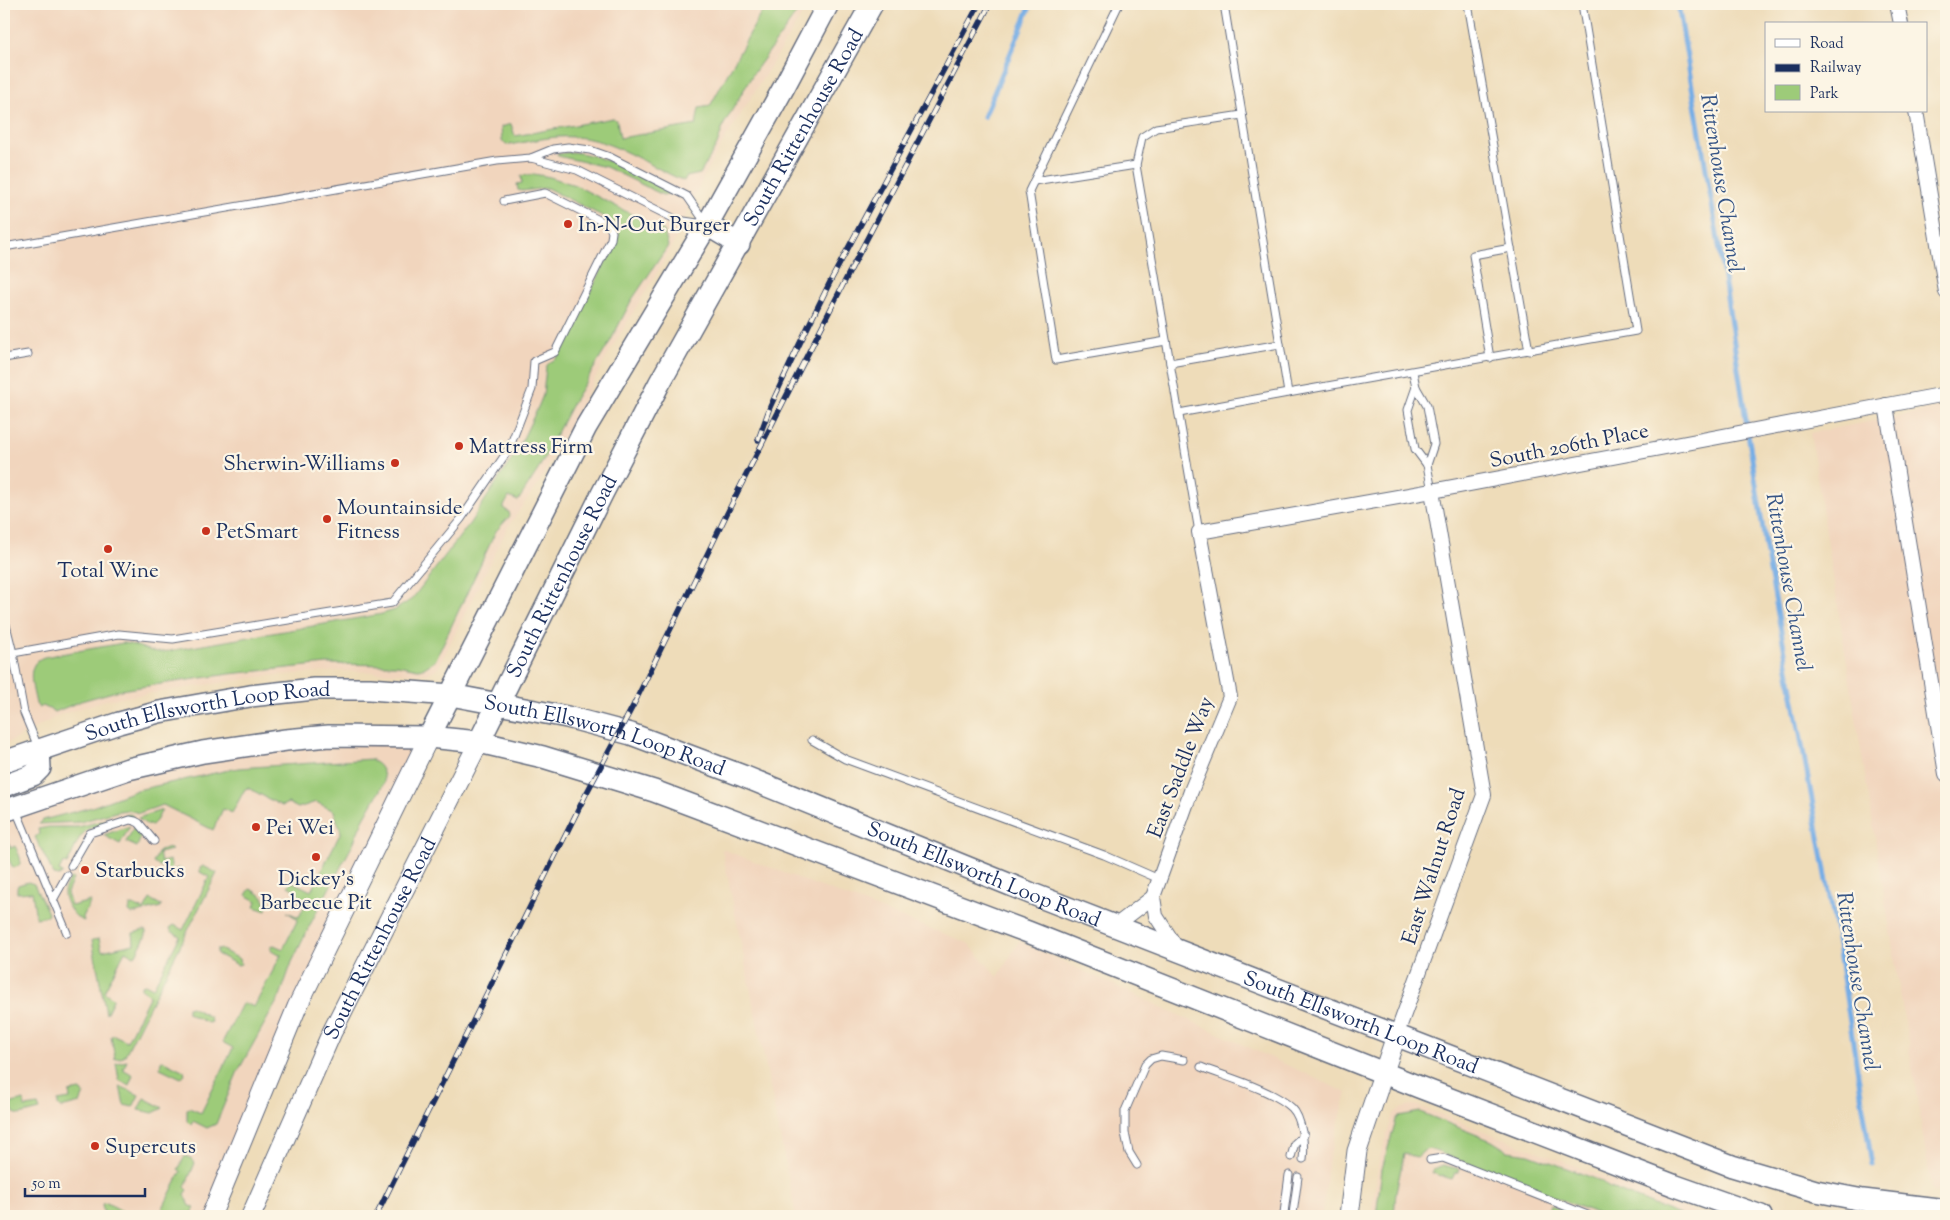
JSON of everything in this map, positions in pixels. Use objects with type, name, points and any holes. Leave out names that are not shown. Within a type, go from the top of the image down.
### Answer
[{"type":"main road","name":"South Rittenhouse Road","points":[[211,1216],[297,1007],[586,427],[707,225],[828,4]]},
{"type":"main road","name":"South Rittenhouse Road","points":[[251,1216],[332,1032],[499,703],[602,494],[659,384],[871,5]]},
{"type":"main road","points":[[707,225],[739,244]]},
{"type":"main road","name":"South Ellsworth Loop Road","points":[[4,762],[119,723],[159,712],[250,696],[314,689],[349,689],[452,695],[567,717],[631,734],[671,748],[1115,926],[1732,1166],[1779,1181],[1863,1200],[1946,1210]]},
{"type":"main road","name":"South Ellsworth Loop Road","points":[[9,809],[128,770],[237,746],[329,736],[430,737],[479,742],[543,757],[654,791],[1028,932],[1673,1185],[1761,1216]]},
{"type":"main road","points":[[4,786],[33,775],[40,768],[39,750]]},
{"type":"main road","name":"East Walnut Road","points":[[1349,1216],[1357,1151],[1396,1036]]},
{"type":"street","points":[[1897,4],[1901,22]]},
{"type":"street","points":[[1916,112],[1946,292]]},
{"type":"street","name":"South 206th Place","points":[[1199,532],[1432,491],[1946,394]]},
{"type":"street","points":[[1886,405],[1942,721],[1946,774]]},
{"type":"street","name":"East Walnut Road","points":[[1396,1036],[1484,795],[1432,491]]},
{"type":"street","name":"East Saddle Way","points":[[1153,897],[1191,791],[1230,697],[1199,532]]},
{"type":"street","points":[[1115,926],[1153,897],[1156,916],[1178,950]]},
{"type":"lane","points":[[1119,4],[1029,191],[1056,360],[1166,341]]},
{"type":"lane","points":[[1224,4],[1288,393]]},
{"type":"lane","points":[[1468,4],[1529,351]]},
{"type":"lane","points":[[1179,413],[1636,331],[1582,4]]},
{"type":"lane","points":[[1199,532],[1136,165],[1142,137],[1156,128],[1242,115]]},
{"type":"lane","points":[[4,247],[497,161],[531,158],[553,149],[568,148],[590,150],[610,156],[687,196],[707,225]]},
{"type":"lane","points":[[531,158],[577,170],[677,220],[707,225]]},
{"type":"lane","points":[[1034,181],[1136,165]]},
{"type":"lane","points":[[13,653],[119,634],[173,639],[392,603],[461,519],[508,449],[532,388],[534,361],[555,352],[611,239],[612,232],[609,225],[545,192],[504,201]]},
{"type":"lane","points":[[1490,358],[1473,255],[1511,248]]},
{"type":"lane","points":[[1170,363],[1280,344]]},
{"type":"lane","points":[[4,358],[28,354]]},
{"type":"lane","points":[[1413,372],[1416,387],[1427,406],[1434,444],[1427,465]]},
{"type":"lane","points":[[1416,387],[1408,410],[1415,449],[1427,465],[1432,491]]},
{"type":"lane","points":[[4,617],[24,713],[39,750]]},
{"type":"lane","points":[[812,740],[845,759],[1104,855],[1159,879]]},
{"type":"lane","points":[[9,809],[67,933]]},
{"type":"lane","points":[[71,866],[90,834],[130,820],[139,823],[154,841]]},
{"type":"lane","points":[[53,900],[67,875]]},
{"type":"lane","points":[[1137,1165],[1128,1152],[1125,1133],[1125,1111],[1145,1065],[1151,1059],[1161,1056],[1184,1060]]},
{"type":"lane","points":[[1201,1067],[1270,1094],[1293,1109],[1304,1136],[1303,1159]]},
{"type":"lane","points":[[1291,1157],[1295,1143],[1304,1136]]},
{"type":"lane","points":[[1430,1160],[1443,1158],[1590,1216]]},
{"type":"lane","points":[[1286,1216],[1284,1213],[1289,1175]]},
{"type":"lane","points":[[1291,1216],[1293,1214],[1298,1177]]},
{"type":"shaded area","points":[[4,4],[809,4],[704,176],[670,251],[610,351],[540,481],[508,527],[438,668],[427,674],[339,671],[267,676],[106,700],[60,715],[4,745]]},
{"type":"shaded area","points":[[1946,407],[1946,1191],[1932,1192],[1810,433]]},
{"type":"shaded area","points":[[429,737],[211,1216],[4,1216],[4,811],[171,759]]},
{"type":"shaded area","points":[[722,849],[968,943],[998,977],[1019,941],[1347,1093],[1329,1159],[1322,1216],[796,1216]]},
{"type":"shaded area","points":[[1410,1105],[1416,1105],[1705,1216],[1371,1216],[1379,1161],[1393,1115],[1398,1110]]},
{"type":"green space","points":[[766,4],[803,4],[753,74],[724,124],[717,145],[700,174],[686,177],[684,181],[630,154],[602,142],[588,139],[557,137],[508,145],[502,141],[501,127],[511,124],[515,136],[613,118],[617,121],[620,138],[696,125],[699,108],[710,106]]},
{"type":"green space","points":[[572,152],[609,161],[667,191],[668,194],[663,195],[606,167],[558,156],[557,154]]},
{"type":"green space","points":[[534,174],[575,185],[664,231],[668,246],[631,301],[610,342],[572,404],[538,470],[518,501],[509,497],[503,508],[509,512],[510,516],[496,531],[435,661],[424,668],[418,669],[397,665],[327,664],[229,674],[120,690],[81,701],[55,712],[43,706],[39,708],[36,704],[31,677],[34,665],[44,657],[123,643],[163,652],[382,614],[395,610],[412,599],[470,523],[517,451],[543,395],[546,367],[557,358],[619,235],[618,226],[614,222],[547,188],[518,190],[517,184],[522,183],[521,176]]},
{"type":"green space","points":[[372,759],[382,770],[384,783],[363,820],[352,846],[292,962],[280,996],[238,1071],[216,1124],[207,1128],[193,1121],[191,1125],[187,1121],[187,1109],[189,1108],[201,1113],[233,1048],[223,1041],[242,1004],[254,1007],[281,955],[271,950],[271,946],[274,945],[283,949],[298,919],[287,912],[299,917],[307,901],[297,895],[297,891],[288,886],[291,881],[311,891],[341,832],[334,811],[316,802],[298,808],[288,803],[282,806],[248,788],[245,789],[232,813],[223,809],[213,830],[163,805],[139,813],[128,810],[80,822],[39,824],[43,820],[92,807],[137,790],[238,768]]},
{"type":"green space","points":[[162,810],[152,825],[147,825],[138,818]]},
{"type":"green space","points":[[130,814],[134,817],[124,817],[88,829],[80,837],[67,864],[63,863],[59,871],[63,873],[59,876],[54,875],[35,837],[39,834],[38,829],[78,827]]},
{"type":"green space","points":[[130,826],[120,844],[103,835]]},
{"type":"green space","points":[[134,827],[139,831],[140,836],[137,847],[126,842]]},
{"type":"green space","points":[[4,836],[11,848],[15,846],[20,856],[20,862],[17,867],[13,868],[8,858],[4,859]]},
{"type":"green space","points":[[169,848],[172,850],[159,853],[161,862],[170,860],[172,870],[180,868],[177,874],[153,863],[159,851]]},
{"type":"green space","points":[[203,866],[217,873],[124,1057],[115,1059],[111,1036],[114,1035],[127,1041],[150,995],[141,989],[141,985],[145,984],[153,988],[180,936],[171,931],[170,928],[174,925],[183,930],[209,877],[200,872],[200,868]]},
{"type":"green space","points":[[71,877],[73,879],[67,893],[71,906],[91,901],[83,917],[84,921],[73,914],[65,900],[64,890]]},
{"type":"green space","points":[[28,882],[34,884],[48,913],[47,916],[36,918],[32,892],[17,893],[18,885]]},
{"type":"green space","points":[[250,889],[262,897],[266,903],[266,911],[254,907],[257,901],[246,895]]},
{"type":"green space","points":[[150,899],[161,905],[161,907],[132,914],[129,912],[130,906],[133,905],[144,910]]},
{"type":"green space","points":[[144,930],[146,935],[136,955],[134,956],[125,951],[104,992],[113,998],[106,1014],[92,940],[99,939],[102,951],[134,944],[133,933]]},
{"type":"green space","points":[[217,949],[240,959],[241,964],[238,965],[217,954]]},
{"type":"green space","points":[[191,1007],[210,1017],[211,1022],[208,1023],[187,1013],[187,1008]]},
{"type":"green space","points":[[127,1061],[123,1069],[133,1075],[129,1085],[119,1080],[116,1063]]},
{"type":"green space","points":[[161,1061],[184,1071],[185,1074],[181,1078],[160,1068]]},
{"type":"green space","points":[[120,1086],[139,1095],[133,1107],[124,1105]]},
{"type":"green space","points":[[80,1090],[84,1094],[80,1103],[61,1108],[58,1106],[58,1101],[70,1099],[69,1092]]},
{"type":"green space","points":[[144,1098],[163,1108],[153,1113],[138,1110]]},
{"type":"green space","points":[[24,1100],[25,1107],[38,1105],[40,1110],[20,1115],[14,1113],[11,1106],[12,1103]]},
{"type":"green space","points":[[1420,1112],[1492,1141],[1508,1151],[1529,1154],[1601,1181],[1608,1187],[1682,1216],[1603,1216],[1430,1149],[1425,1150],[1417,1157],[1404,1154],[1396,1192],[1394,1216],[1376,1216],[1382,1169],[1396,1120],[1399,1116]]},
{"type":"green space","points":[[185,1156],[192,1159],[195,1163],[185,1187],[188,1190],[185,1194],[190,1206],[195,1207],[191,1216],[159,1216],[181,1171],[178,1170]]},
{"type":"green space","points":[[1443,1165],[1459,1169],[1452,1179],[1432,1173],[1434,1169]]},
{"type":"green space","points":[[107,1203],[130,1215],[104,1216],[102,1204]]},
{"type":"green space","points":[[1550,1205],[1578,1216],[1545,1216]]},
{"type":"waterway","points":[[984,117],[1031,4]]},
{"type":"waterway","name":"Rittenhouse Channel","points":[[1678,4],[1719,246],[1766,549],[1834,919],[1872,1165]]},
{"type":"railway","points":[[758,440],[770,407],[831,280],[979,4]]},
{"type":"railway","points":[[376,1216],[585,796],[633,706],[739,489],[849,273],[990,4]]},
{"type":"place","name":"In-N-Out Burger","points":[[568,224]]},
{"type":"place","name":"Mattress Firm","points":[[459,446]]},
{"type":"place","name":"Sherwin-Williams","points":[[395,463]]},
{"type":"place","name":"Mountainside Fitness","points":[[327,519]]},
{"type":"place","name":"PetSmart","points":[[206,531]]},
{"type":"place","name":"Total Wine","points":[[108,549]]},
{"type":"place","name":"Pei Wei","points":[[256,827]]},
{"type":"place","name":"Dickey's Barbecue Pit","points":[[316,857]]},
{"type":"place","name":"Starbucks","points":[[85,870]]},
{"type":"place","name":"Supercuts","points":[[95,1146]]}]
